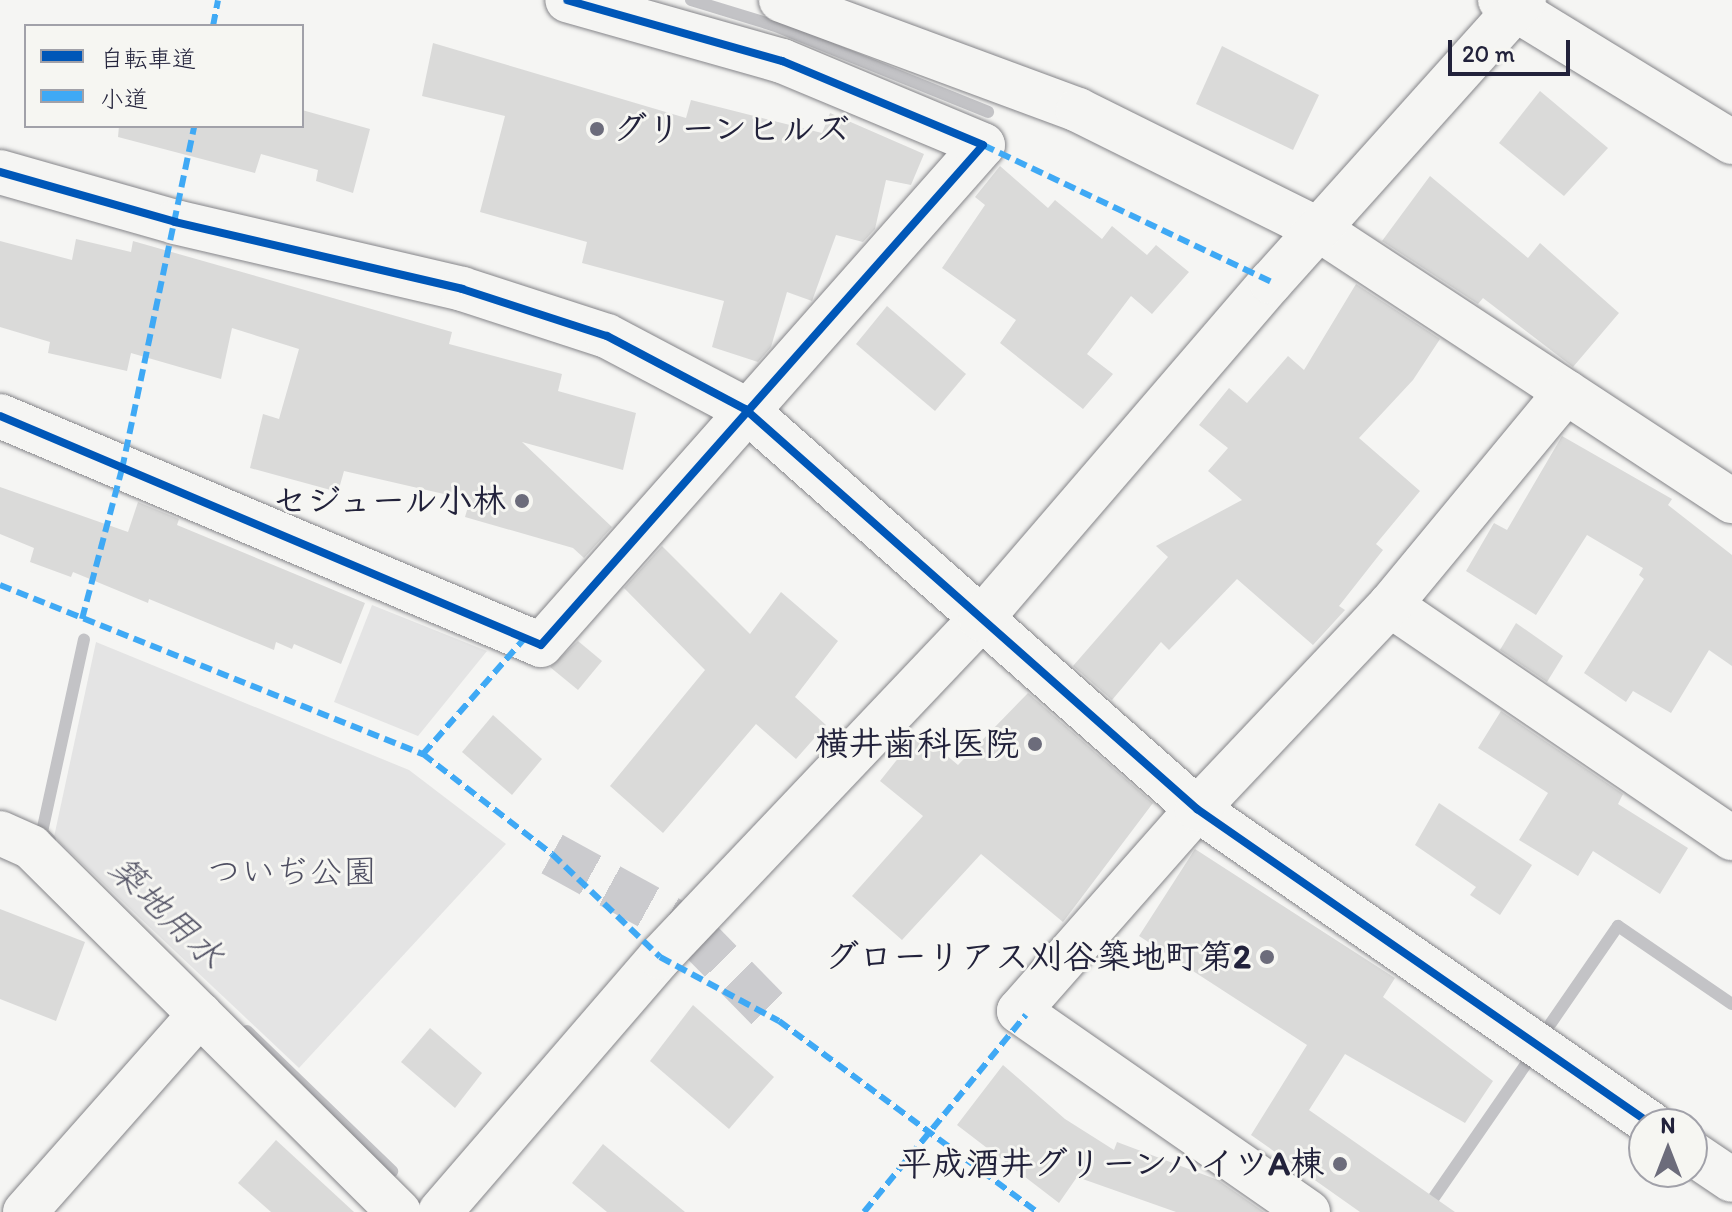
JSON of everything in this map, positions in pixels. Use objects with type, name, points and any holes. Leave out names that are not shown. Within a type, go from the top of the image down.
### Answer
[{"type":"street","points":[[0,416],[541,645],[745,409],[983,145],[782,61],[567,0]]},
{"type":"street","points":[[781,0],[1078,110],[1318,229],[1732,501]]},
{"type":"street","points":[[440,1212],[660,957],[981,619],[1514,3],[1732,142]]},
{"type":"street","points":[[0,172],[175,222],[462,289],[607,336],[745,409],[1197,809],[1628,1108]]},
{"type":"street","points":[[1308,1212],[1019,1011],[1197,809],[1390,605],[1566,392]]},
{"type":"street","points":[[1390,605],[1732,838]]},
{"type":"street","points":[[0,833],[31,847],[399,1212]]},
{"type":"street","points":[[25,1212],[200,1014]]},
{"type":"street","points":[[1708,1164],[1732,1180]]},
{"type":"green space","points":[[372,605],[487,651],[418,736],[334,702]]},
{"type":"green space","name":"ついぢ公園","points":[[96,642],[409,770],[506,844],[299,1068],[54,837]]},
{"type":"building","points":[[433,43],[686,118],[691,100],[822,133],[830,113],[924,154],[911,185],[886,180],[875,229],[863,242],[836,235],[812,301],[787,292],[771,347],[758,362],[712,347],[724,301],[582,263],[587,242],[480,212],[505,116],[422,96]]},
{"type":"building","points":[[1222,46],[1319,95],[1293,150],[1196,104]]},
{"type":"building","points":[[1540,91],[1608,148],[1564,196],[1499,143]]},
{"type":"building","points":[[304,111],[370,129],[353,193],[316,181],[318,170],[261,154],[255,173],[118,137],[119,128],[304,128]]},
{"type":"building","points":[[1000,166],[1048,208],[1055,200],[1102,239],[1112,226],[1147,255],[1156,245],[1189,272],[1152,314],[1131,296],[1087,354],[1113,374],[1083,409],[1000,343],[1016,320],[942,268],[985,205],[975,197]]},
{"type":"building","points":[[1430,176],[1528,258],[1540,243],[1619,313],[1573,367],[1483,298],[1478,304],[1382,241]]},
{"type":"building","points":[[76,239],[131,252],[133,241],[452,332],[449,344],[562,374],[558,391],[636,413],[623,470],[522,442],[612,527],[584,558],[573,548],[465,517],[470,500],[344,471],[338,492],[250,468],[263,414],[279,419],[299,349],[232,328],[221,379],[131,353],[127,371],[48,353],[50,342],[0,327],[0,241],[72,260]]},
{"type":"building","points":[[1356,284],[1440,339],[1413,380],[1359,438],[1420,491],[1376,544],[1383,550],[1339,606],[1345,610],[1313,645],[1237,579],[1169,650],[1161,642],[1112,700],[1073,666],[1168,557],[1156,546],[1242,500],[1208,471],[1228,448],[1199,425],[1229,388],[1247,403],[1288,356],[1304,370]]},
{"type":"building","points":[[887,306],[966,374],[935,411],[856,344]]},
{"type":"building","points":[[1562,436],[1672,499],[1668,505],[1732,555],[1732,666],[1709,650],[1671,713],[1633,691],[1626,702],[1584,673],[1644,579],[1639,575],[1643,568],[1587,535],[1536,615],[1466,571],[1494,523],[1507,530]]},
{"type":"building","points":[[0,487],[128,532],[138,502],[179,519],[177,525],[365,603],[341,664],[294,644],[292,649],[276,642],[274,650],[149,599],[148,603],[73,572],[71,577],[30,562],[34,548],[0,534]]},
{"type":"building","points":[[662,546],[750,634],[781,592],[838,641],[795,697],[826,725],[796,759],[756,724],[663,833],[610,786],[705,670],[624,588]]},
{"type":"building","points":[[1516,623],[1563,656],[1547,682],[1500,650]]},
{"type":"building","points":[[578,641],[602,661],[578,690],[550,667]]},
{"type":"building","points":[[1028,693],[1153,803],[1063,922],[981,854],[902,940],[852,896],[923,816],[880,781],[919,732],[958,765]]},
{"type":"building","points":[[1501,711],[1623,794],[1618,804],[1688,848],[1660,894],[1593,851],[1578,876],[1519,840],[1548,793],[1478,748]]},
{"type":"building","points":[[493,715],[542,759],[512,795],[462,752]]},
{"type":"building","points":[[1439,803],[1532,865],[1500,915],[1470,895],[1476,887],[1415,845]]},
{"type":"building","points":[[1195,849],[1395,978],[1383,997],[1493,1081],[1465,1123],[1345,1054],[1309,1110],[1455,1212],[1360,1212],[1251,1135],[1307,1045],[1139,936]]},
{"type":"building","points":[[0,909],[85,942],[56,1021],[0,999]]},
{"type":"building","points":[[693,1005],[774,1077],[729,1129],[650,1061]]},
{"type":"building","points":[[430,1028],[482,1073],[455,1108],[401,1062]]},
{"type":"building","points":[[1003,1065],[1065,1119],[1114,1150],[1117,1142],[1218,1180],[1264,1212],[1176,1212],[1077,1177],[1059,1203],[957,1125]]},
{"type":"building","points":[[276,1140],[354,1212],[271,1212],[238,1183]]},
{"type":"building","points":[[603,1144],[685,1212],[607,1212],[572,1183]]},
{"type":"waterway","points":[[691,0],[773,25],[988,112]]},
{"type":"waterway","name":"築地用水","points":[[50,840],[42,832],[84,640]]},
{"type":"waterway","name":"築地用水","points":[[1551,1023],[1618,926],[1732,1004]]},
{"type":"waterway","name":"築地用水","points":[[247,1031],[392,1171]]},
{"type":"waterway","name":"築地用水","points":[[1424,1212],[1528,1061]]},
{"type":"tunnel","points":[[552,854],[690,930],[779,1021]]},
{"type":"marked path","points":[[213,24],[218,0]]},
{"type":"marked path","points":[[82,619],[122,469],[194,128]]},
{"type":"marked path","points":[[983,145],[1271,282]]},
{"type":"marked path","points":[[0,585],[423,754],[552,854],[660,957],[779,1021],[1037,1212]]},
{"type":"marked path","points":[[423,754],[525,638]]},
{"type":"marked path","points":[[864,1212],[1026,1015]]},
{"type":"cycle path","points":[[0,416],[541,645],[983,145],[782,61],[567,0]]},
{"type":"cycle path","points":[[0,172],[175,222],[462,289],[607,336],[745,409],[1197,809],[1628,1108]]},
{"type":"place","name":"グリーンヒルズ","points":[[597,129]]},
{"type":"place","name":"セジュール小林","points":[[522,501]]},
{"type":"place","name":"横井歯科医院","points":[[1035,744]]},
{"type":"place","name":"グローリアス刈谷築地町第2","points":[[1267,957]]},
{"type":"place","name":"平成酒井グリーンハイツA棟","points":[[1340,1164]]}]
